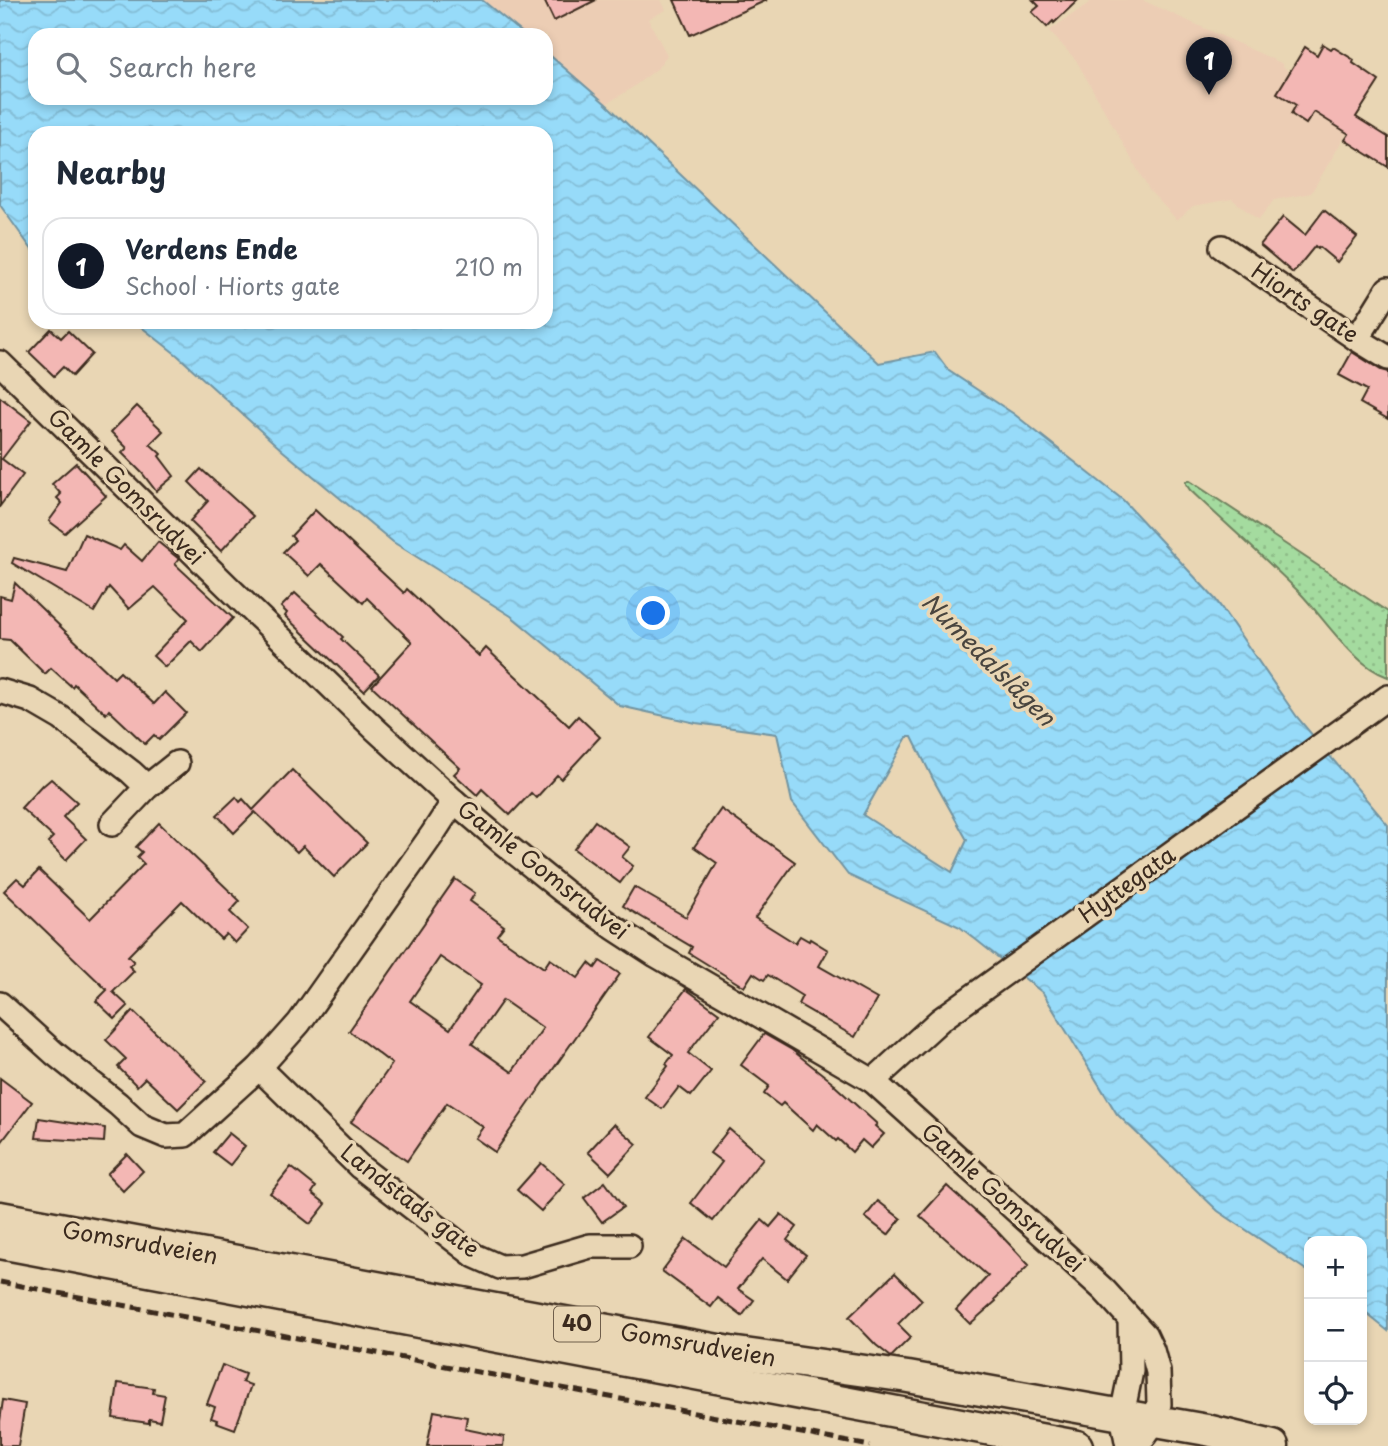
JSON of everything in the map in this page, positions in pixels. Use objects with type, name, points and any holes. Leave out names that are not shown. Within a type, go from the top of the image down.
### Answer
[{"type":"main road","name":"Gomsrudveien","points":[[0,1217],[664,1340],[908,1377],[1207,1430],[1273,1446]]},
{"type":"main road","name":"Gomsrudveien","points":[[0,1242],[1077,1446]]},
{"type":"street","name":"Hiorts gate","points":[[1222,247],[1388,358]]},
{"type":"street","points":[[1357,339],[1388,289]]},
{"type":"street","name":"Gamle Gomsrudvei","points":[[0,363],[290,647],[454,801],[563,891],[613,927],[656,955],[873,1081],[1088,1274],[1145,1335],[1152,1350],[1158,1371],[1159,1404],[1155,1421]]},
{"type":"street","points":[[0,691],[30,700],[61,718],[147,787]]},
{"type":"street","name":"Hyttegata","points":[[873,1081],[940,1020],[1388,697]]},
{"type":"street","points":[[112,824],[147,787],[177,763]]},
{"type":"street","points":[[0,1004],[142,1126],[166,1136],[185,1135],[259,1068],[299,1023],[454,801]]},
{"type":"street","name":"Landstads gate","points":[[259,1068],[360,1167],[475,1256],[500,1267],[522,1266],[590,1246],[629,1245]]},
{"type":"street","points":[[1128,1446],[1122,1415],[1131,1371],[1130,1320]]},
{"type":"street","points":[[1137,1446],[1155,1421]]},
{"type":"shaded area","points":[[482,0],[661,0],[666,10],[648,19],[667,55],[657,69],[606,104],[553,58],[553,28],[516,28]]},
{"type":"shaded area","points":[[1093,0],[1142,0],[1281,63],[1289,73],[1357,116],[1311,193],[1274,200],[1258,220],[1232,199],[1193,206],[1177,220],[1149,190],[1076,60],[1049,31]]},
{"type":"green space","points":[[1186,481],[1190,481],[1388,612],[1388,677],[1375,671],[1351,652],[1300,593],[1190,490]]},
{"type":"water","name":"Numedalslågen","points":[[0,0],[482,0],[516,28],[28,28],[28,105],[553,105],[553,58],[606,104],[879,363],[935,352],[949,371],[1014,414],[1123,500],[1216,600],[1297,717],[1388,825],[1388,1331],[1367,1314],[1367,1236],[1304,1236],[1304,1269],[1218,1211],[1117,1114],[1043,993],[960,927],[848,875],[792,802],[777,734],[696,723],[620,706],[511,616],[393,542],[283,451],[177,355],[144,329],[553,329],[553,126],[28,126],[28,244],[0,205]],"holes":[[[907,737],[912,737],[967,840],[952,872],[863,815]]]},
{"type":"building","points":[[544,0],[596,0],[554,21]]},
{"type":"building","points":[[674,0],[767,0],[690,35]]},
{"type":"building","points":[[1033,0],[1078,0],[1047,27],[1032,12],[1039,6]]},
{"type":"building","points":[[1323,44],[1354,60],[1353,63],[1379,81],[1356,117],[1388,137],[1388,167],[1345,140],[1349,134],[1314,112],[1306,124],[1291,114],[1296,105],[1277,93],[1305,47],[1317,55]]},
{"type":"building","points":[[1324,210],[1357,237],[1337,262],[1315,246],[1293,273],[1260,245],[1283,217],[1305,235]]},
{"type":"building","points":[[51,329],[61,338],[68,331],[92,354],[72,376],[63,367],[54,376],[29,352]]},
{"type":"building","points":[[1352,352],[1388,372],[1388,419],[1360,403],[1367,390],[1339,375]]},
{"type":"building","points":[[0,397],[31,421],[2,459],[23,475],[0,506]]},
{"type":"building","points":[[137,406],[163,431],[150,444],[161,454],[159,456],[174,476],[156,491],[122,453],[127,448],[111,432]]},
{"type":"building","points":[[76,463],[106,496],[65,533],[49,521],[62,503],[57,498],[61,494],[52,484]]},
{"type":"building","points":[[201,469],[253,516],[221,551],[190,521],[208,501],[189,482]]},
{"type":"building","points":[[315,510],[404,593],[407,589],[479,656],[486,648],[569,726],[578,716],[600,737],[561,779],[557,775],[536,798],[531,793],[510,815],[482,789],[477,795],[454,774],[460,768],[372,686],[412,642],[367,598],[363,603],[321,564],[309,576],[283,552],[295,540],[291,536]]},
{"type":"building","points":[[84,534],[120,550],[124,545],[142,561],[158,542],[179,559],[175,564],[233,618],[202,652],[191,641],[165,667],[153,656],[188,619],[155,587],[129,609],[109,587],[94,612],[12,563],[14,558],[67,572]]},
{"type":"building","points":[[15,583],[114,678],[120,672],[154,704],[165,692],[186,713],[159,740],[154,735],[145,744],[109,710],[106,714],[74,684],[72,687],[51,668],[45,674],[10,640],[0,639],[0,596],[11,599]]},
{"type":"building","points":[[295,593],[379,675],[364,691],[285,616],[287,613],[281,607]]},
{"type":"building","points":[[292,770],[367,843],[334,877],[303,846],[297,852],[255,812],[234,833],[217,815],[236,797],[240,802],[243,799],[253,810]]},
{"type":"building","points":[[51,779],[77,802],[63,817],[86,839],[66,860],[48,842],[53,837],[21,808]]},
{"type":"building","points":[[721,809],[795,862],[755,918],[795,943],[800,936],[828,950],[819,966],[877,999],[855,1037],[798,1004],[802,996],[768,975],[764,980],[753,973],[744,987],[689,953],[692,947],[623,906],[634,887],[686,917],[717,863],[694,847]]},
{"type":"building","points":[[595,821],[630,847],[622,857],[633,866],[620,883],[574,849]]},
{"type":"building","points":[[159,823],[240,901],[230,912],[248,929],[235,943],[226,934],[221,939],[182,901],[128,956],[134,962],[129,966],[134,971],[113,992],[128,1006],[115,1019],[96,1001],[107,990],[4,891],[17,878],[25,885],[39,870],[90,919],[144,864],[137,857],[142,852],[136,847]]},
{"type":"building","points":[[455,879],[475,893],[470,901],[504,926],[497,935],[544,968],[550,959],[578,978],[589,963],[595,968],[600,961],[620,974],[495,1152],[475,1138],[483,1127],[447,1103],[407,1161],[351,1122],[392,1064],[349,1031]],"holes":[[[440,957],[481,985],[450,1029],[410,1001]],[[503,1000],[543,1028],[512,1072],[472,1044]]]},
{"type":"building","points":[[686,989],[719,1013],[688,1053],[711,1071],[691,1096],[679,1087],[662,1109],[645,1097],[673,1055],[649,1037]]},
{"type":"building","points":[[133,1011],[206,1081],[178,1109],[145,1078],[137,1086],[118,1067],[126,1059],[106,1040]]},
{"type":"building","points":[[764,1034],[792,1050],[835,1084],[877,1124],[875,1126],[884,1134],[871,1148],[862,1140],[852,1152],[817,1124],[813,1130],[783,1103],[780,1106],[764,1094],[769,1086],[741,1065]]},
{"type":"building","points":[[0,1078],[32,1102],[0,1144]]},
{"type":"building","points":[[39,1118],[105,1128],[104,1142],[36,1138]]},
{"type":"building","points":[[614,1124],[637,1144],[610,1173],[588,1152]]},
{"type":"building","points":[[729,1129],[763,1158],[713,1221],[691,1203],[722,1162],[710,1153]]},
{"type":"building","points":[[229,1133],[245,1146],[230,1165],[213,1152]]},
{"type":"building","points":[[127,1154],[143,1171],[123,1191],[107,1174]]},
{"type":"building","points":[[541,1163],[565,1184],[541,1211],[517,1190]]},
{"type":"building","points":[[291,1167],[316,1187],[312,1193],[326,1204],[310,1224],[270,1193]]},
{"type":"building","points":[[605,1182],[623,1207],[602,1222],[584,1198]]},
{"type":"building","points":[[947,1186],[995,1229],[1029,1265],[996,1301],[970,1324],[956,1310],[988,1276],[920,1216]]},
{"type":"building","points":[[878,1201],[901,1219],[888,1235],[865,1217]]},
{"type":"building","points":[[781,1214],[797,1227],[787,1240],[806,1255],[787,1279],[762,1259],[738,1289],[754,1300],[742,1316],[718,1298],[711,1307],[662,1271],[686,1239],[724,1267],[762,1220],[770,1227]]},
{"type":"building","points":[[895,1273],[922,1300],[898,1324],[911,1337],[891,1357],[849,1317]]},
{"type":"building","points":[[222,1365],[245,1374],[242,1382],[251,1385],[235,1429],[211,1418],[215,1407],[207,1404]]},
{"type":"building","points":[[118,1383],[154,1388],[153,1393],[165,1395],[160,1421],[149,1419],[149,1423],[113,1418]]},
{"type":"building","points":[[3,1400],[25,1404],[18,1446],[0,1446]]},
{"type":"building","points":[[434,1411],[467,1417],[465,1429],[504,1437],[503,1446],[427,1446]]},
{"type":"railway","points":[[0,1282],[870,1446]]},
{"type":"place","name":"Verdens Ende","points":[[1209,95]]}]
